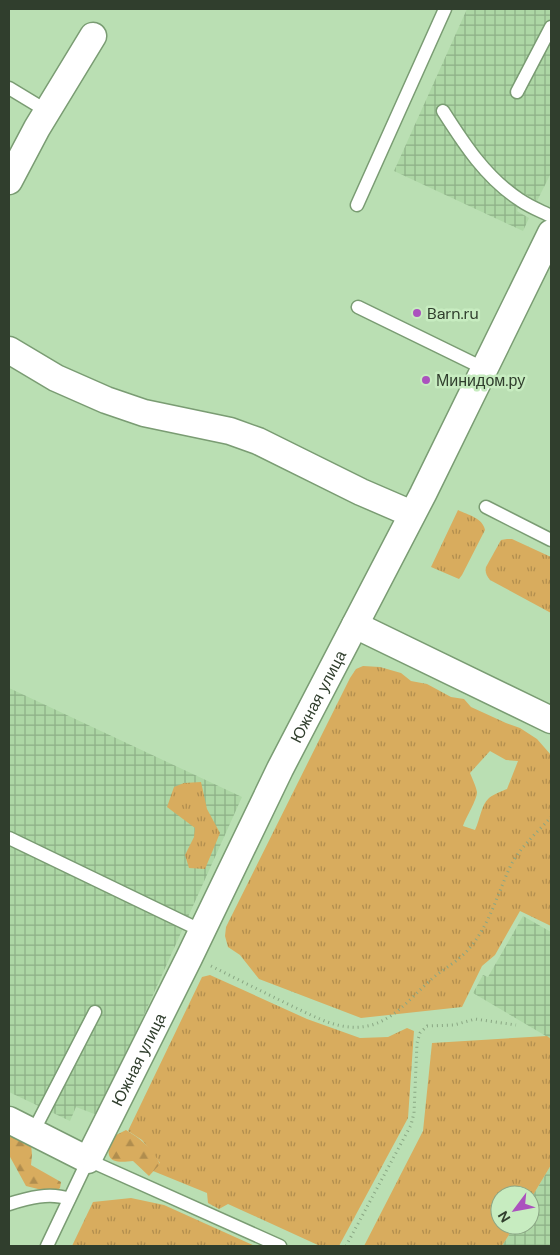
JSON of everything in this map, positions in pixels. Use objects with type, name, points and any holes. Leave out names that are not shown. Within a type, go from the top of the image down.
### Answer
[{"type":"street","points":[[9,181],[47,111],[93,36]]},
{"type":"street","name":"Южная улица","points":[[88,1160],[202,932],[280,769],[485,370],[551,233]]},
{"type":"street","points":[[9,350],[56,378],[106,400],[144,413],[230,431],[258,441],[362,492],[412,514]]},
{"type":"street","points":[[355,625],[551,720]]},
{"type":"street","points":[[9,1120],[88,1160]]},
{"type":"lane","points":[[357,205],[445,9]]},
{"type":"lane","points":[[516,92],[551,27]]},
{"type":"lane","points":[[9,88],[47,111]]},
{"type":"lane","points":[[443,111],[482,167],[521,201],[551,216]]},
{"type":"lane","points":[[358,307],[485,370]]},
{"type":"lane","points":[[486,507],[551,540]]},
{"type":"lane","points":[[9,838],[202,932]]},
{"type":"lane","points":[[33,1132],[96,1012]]},
{"type":"lane","points":[[47,1246],[88,1160],[280,1246]]},
{"type":"lane","points":[[9,1204],[42,1196],[63,1196],[69,1199]]},
{"type":"path","points":[[190,955],[319,1018],[340,1026],[356,1028],[373,1026],[392,1016],[434,977],[467,951],[482,930],[511,865],[551,817]]},
{"type":"path","points":[[346,1246],[411,1125],[414,1113],[417,1043],[420,1033],[427,1026],[454,1025],[475,1019],[516,1025]]},
{"type":"shaded area","points":[[467,9],[551,9],[551,173],[537,201],[525,194],[521,201],[517,211],[529,218],[523,231],[394,171]]},
{"type":"shaded area","points":[[9,688],[242,797],[97,1115],[76,1107],[70,1121],[9,1092]]},
{"type":"shaded area","points":[[523,916],[551,932],[551,1039],[473,993],[483,975],[488,977]]},
{"type":"shaded area","points":[[551,1165],[551,1246],[502,1246],[509,1235],[540,1235],[539,1185]]},
{"type":"green space","points":[[458,510],[478,520],[485,530],[459,579],[431,567]]},
{"type":"green space","points":[[512,539],[551,557],[551,613],[490,580],[488,577],[486,567],[501,540]]},
{"type":"green space","points":[[363,666],[380,667],[401,673],[411,681],[427,684],[451,697],[464,699],[471,707],[520,728],[537,739],[551,755],[551,926],[520,911],[495,955],[482,966],[462,1007],[361,1018],[259,979],[240,955],[228,947],[225,936],[226,927],[356,669]],"holes":[[[490,751],[506,760],[518,761],[507,789],[493,795],[486,801],[475,830],[463,826],[477,792],[470,773]]]},
{"type":"green space","points":[[201,782],[207,809],[220,833],[205,869],[189,868],[185,855],[194,837],[195,828],[167,807],[174,787],[184,783]]},
{"type":"green space","points":[[210,975],[307,1019],[360,1038],[388,1037],[407,1028],[414,1031],[408,1118],[339,1246],[320,1246],[228,1204],[219,1209],[208,1203],[207,1193],[153,1171],[160,1163],[142,1140],[128,1131],[202,977]]},
{"type":"green space","points":[[547,1036],[551,1039],[551,1165],[539,1185],[490,1185],[490,1235],[509,1235],[502,1246],[364,1246],[423,1131],[432,1043]]},
{"type":"green space","points":[[9,1129],[31,1144],[31,1165],[61,1182],[60,1188],[54,1193],[26,1186],[9,1155]]},
{"type":"green space","points":[[126,1130],[146,1144],[160,1164],[149,1176],[133,1161],[114,1161],[109,1155],[112,1137]]},
{"type":"green space","points":[[131,1198],[164,1205],[255,1246],[72,1246],[93,1202]]},
{"type":"place","name":"Barn.ru","points":[[417,313]]},
{"type":"place","name":"Минидом.ру","points":[[426,380]]}]
